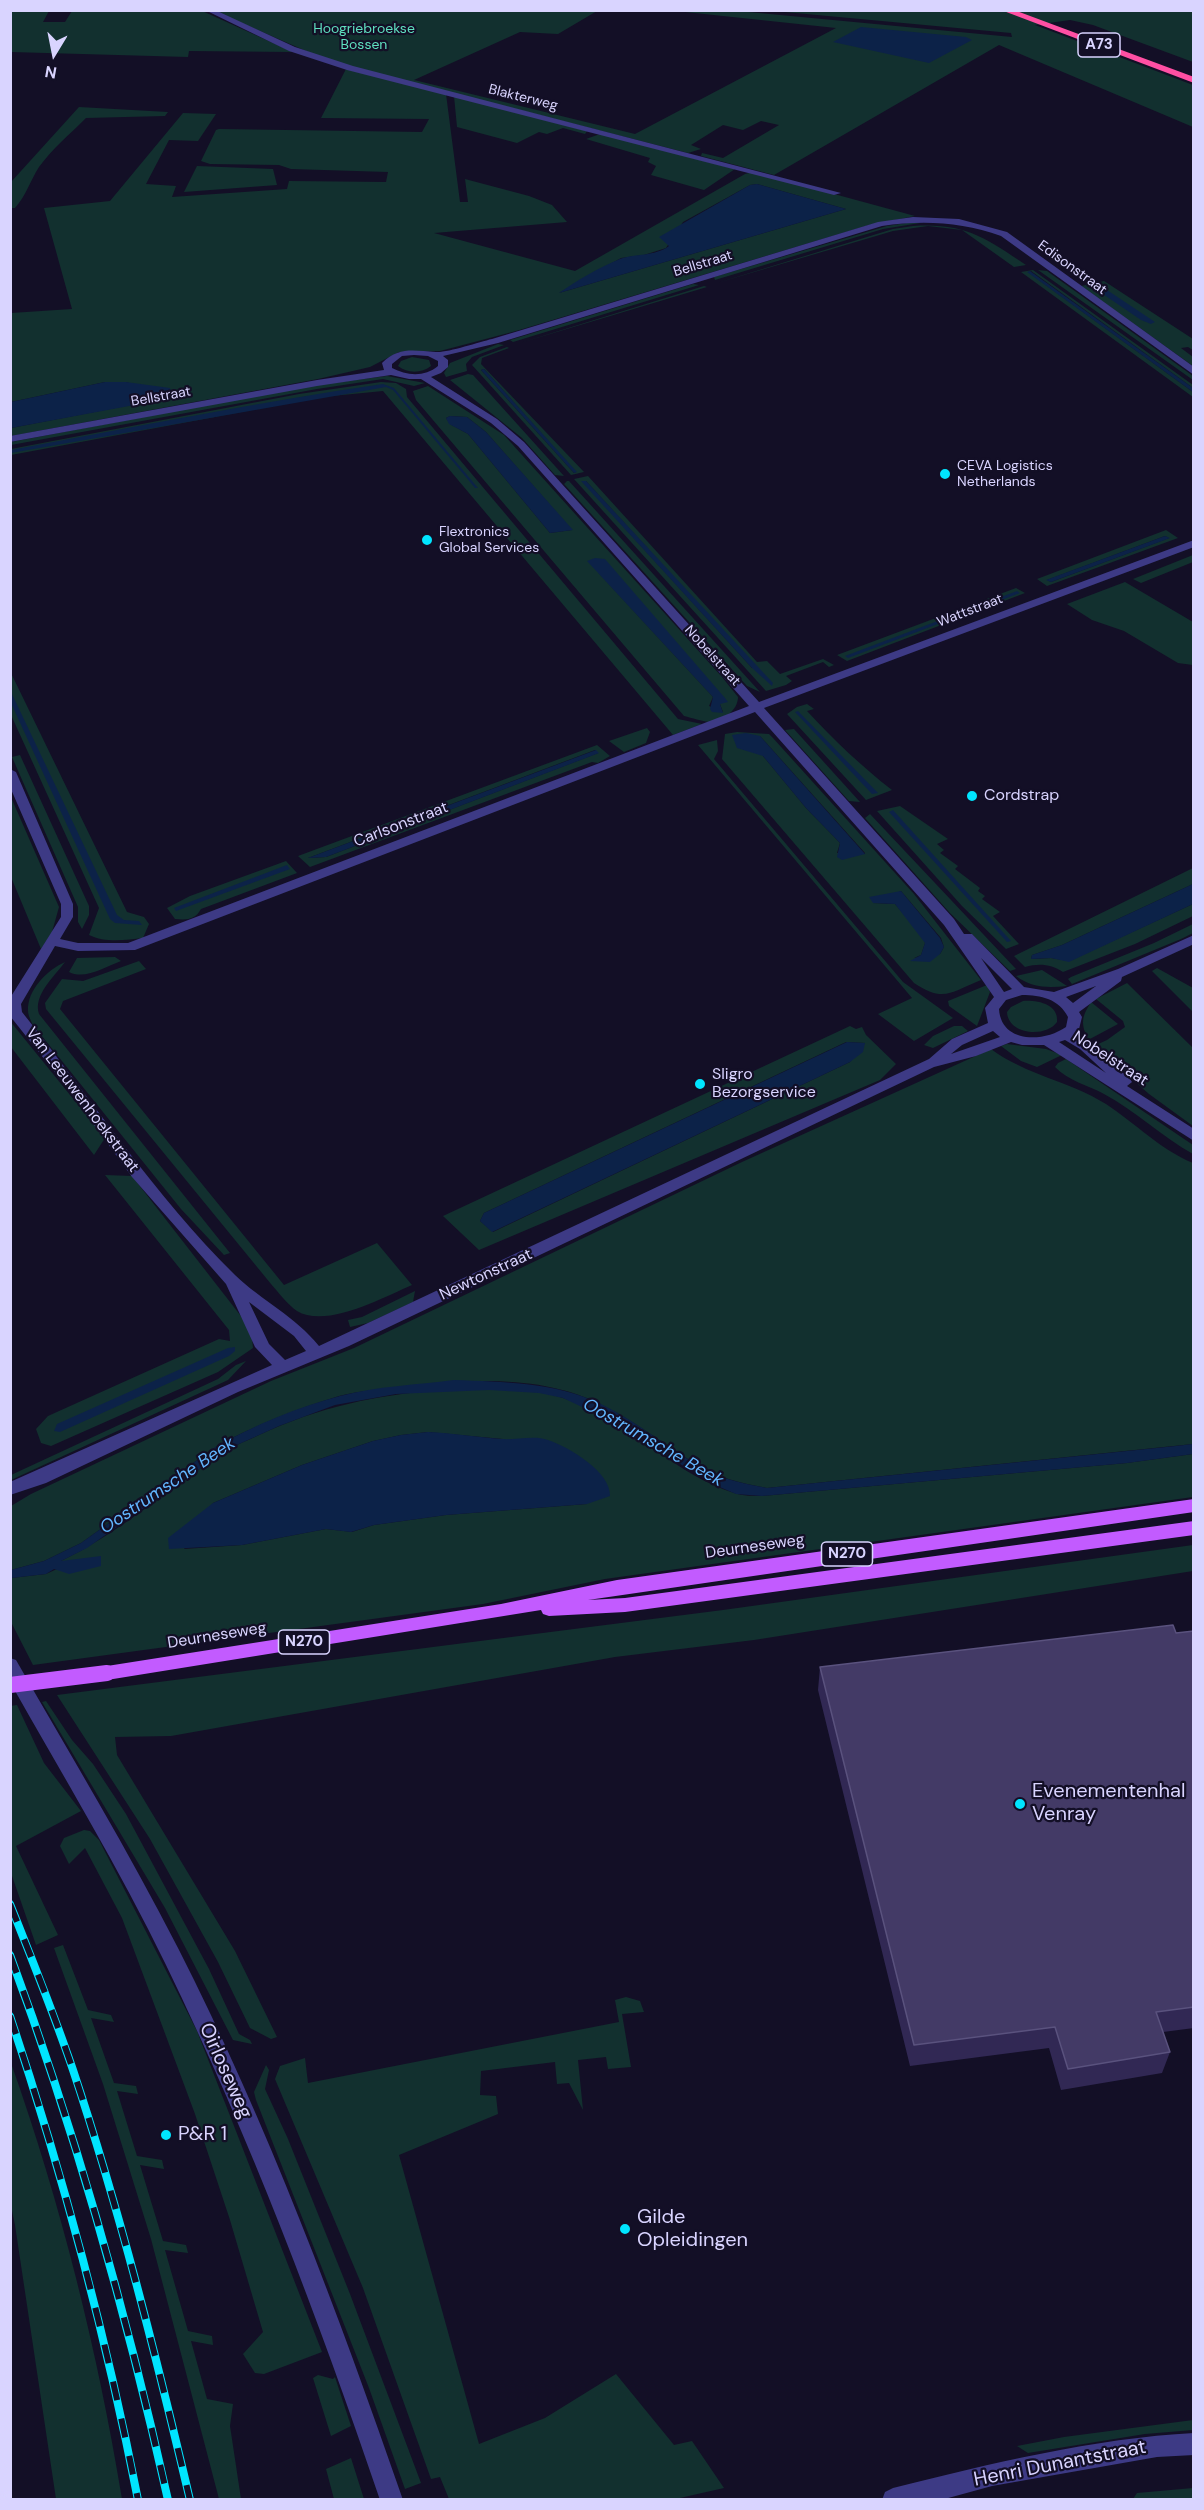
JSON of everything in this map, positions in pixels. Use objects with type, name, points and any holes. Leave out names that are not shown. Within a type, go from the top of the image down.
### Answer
[{"type":"highway","name":"A73","points":[[1005,10],[1194,80]]},
{"type":"highway","name":"A73","points":[[1028,10],[1194,71]]},
{"type":"main road","name":"Deurneseweg","points":[[10,1685],[107,1673],[501,1611],[617,1587],[1194,1504]]},
{"type":"main road","name":"Deurneseweg","points":[[501,1611],[625,1605],[1194,1528]]},
{"type":"street","name":"Blakterweg","points":[[208,10],[292,49],[350,68],[837,193]]},
{"type":"street","name":"Bellstraat","points":[[440,358],[881,224],[921,219]]},
{"type":"street","name":"Edisonstraat","points":[[921,219],[969,222],[1004,234],[1194,372]]},
{"type":"street","points":[[414,352],[440,358],[443,367],[436,373],[405,376],[389,369],[389,360],[399,354],[414,352]]},
{"type":"street","name":"Bellstraat","points":[[10,439],[389,369]]},
{"type":"street","name":"Nobelstraat","points":[[436,373],[465,402]]},
{"type":"street","name":"Nobelstraat","points":[[422,376],[494,421],[521,444],[949,922],[1001,997]]},
{"type":"street","name":"Wattstraat","points":[[758,707],[1194,543]]},
{"type":"street","name":"Carlsonstraat","points":[[53,942],[78,946],[130,947],[758,707]]},
{"type":"street","name":"Van Leeuwenhoekstraat","points":[[10,772],[67,904],[67,917],[14,1004],[15,1013],[70,1082],[137,1174],[231,1280],[299,1332],[316,1353]]},
{"type":"street","name":"Nobelstraat","points":[[949,922],[979,947],[1021,991]]},
{"type":"street","points":[[1055,996],[1123,972],[1194,939]]},
{"type":"street","points":[[1072,1010],[1110,984],[1123,972]]},
{"type":"street","points":[[1021,991],[1038,991],[1055,996],[1072,1010],[1075,1023],[1067,1035],[1050,1042],[1030,1042],[1011,1037],[995,1025],[992,1019],[992,1008],[1001,997],[1021,991]]},
{"type":"street","name":"Newtonstraat","points":[[929,1064],[957,1042],[995,1025]]},
{"type":"street","name":"Nobelstraat","points":[[1067,1035],[1109,1067],[1151,1107]]},
{"type":"street","name":"Newtonstraat","points":[[10,1489],[40,1478],[232,1388],[343,1342],[929,1064],[971,1053],[1011,1037]]},
{"type":"street","name":"Nobelstraat","points":[[1050,1042],[1194,1136]]},
{"type":"street","name":"Van Leeuwenhoekstraat","points":[[231,1280],[263,1347],[283,1367]]},
{"type":"street","name":"Newtonstraat","points":[[10,1497],[40,1478]]},
{"type":"street","name":"Oirloseweg","points":[[10,1665],[96,1813],[172,1955],[225,2068],[344,2357],[392,2499]]},
{"type":"street","name":"Henri Dunantstraat","points":[[893,2499],[992,2475],[1157,2446],[1194,2444]]},
{"type":"green space","points":[[200,10],[293,52],[189,51],[188,57],[11,52],[11,11],[49,11],[43,22],[65,22],[72,11]]},
{"type":"green space","name":"Hoogriebroekse Bossen","points":[[214,11],[597,11],[558,34],[520,32],[414,80],[635,134],[836,28],[676,11],[738,11],[1012,37],[1011,33],[774,11],[1193,11],[1193,62],[1093,25],[1070,20],[1035,25],[1193,85],[1193,127],[999,45],[774,175],[701,156],[702,153],[723,158],[779,125],[761,121],[743,130],[723,125],[691,145],[701,149],[688,153],[359,69],[313,54]]},
{"type":"green space","points":[[346,69],[446,94],[460,202],[468,202],[465,179],[529,196],[552,205],[567,222],[434,233],[575,271],[745,174],[753,172],[915,216],[869,225],[516,331],[440,351],[399,352],[370,367],[318,379],[11,436],[11,428],[172,397],[126,382],[105,382],[11,402],[11,313],[72,309],[44,208],[110,201],[183,113],[216,114],[198,141],[169,140],[146,184],[176,186],[172,197],[287,189],[289,181],[386,182],[388,172],[291,169],[279,165],[210,164],[201,161],[216,130],[219,129],[422,132],[429,119],[321,118]],"holes":[[[757,184],[846,209],[559,293],[621,258],[644,255],[666,248],[683,222],[750,185]]]},
{"type":"green space","points":[[454,96],[587,131],[585,134],[563,128],[547,134],[539,132],[517,143],[457,127]]},
{"type":"green space","points":[[79,107],[168,112],[165,116],[86,118],[44,160],[19,203],[15,208],[11,208],[11,182]]},
{"type":"green space","points":[[600,134],[735,169],[704,190],[651,175],[656,166],[648,162],[650,158],[586,139]]},
{"type":"green space","points":[[197,166],[273,169],[277,185],[184,192]]},
{"type":"green space","points":[[919,221],[920,223],[883,229],[715,280],[714,277],[887,226]]},
{"type":"green space","points":[[928,226],[931,226],[961,230]]},
{"type":"green space","points":[[928,226],[893,231],[717,283],[893,229]]},
{"type":"green space","points":[[962,230],[986,240],[1026,265],[1014,267]]},
{"type":"green space","points":[[1033,270],[1193,385],[1193,388],[1031,271],[1028,272],[1193,392],[1193,397],[1021,272]]},
{"type":"green space","points":[[1038,270],[1047,271],[1193,376],[1193,380]]},
{"type":"green space","points":[[1104,281],[1193,339],[1193,350],[1188,347],[1181,348],[1193,357],[1193,366],[1081,286]]},
{"type":"green space","points":[[693,284],[699,285],[513,342],[510,340]]},
{"type":"green space","points":[[704,286],[707,287],[520,343]]},
{"type":"green space","points":[[498,344],[504,345],[472,357],[466,364],[467,371],[446,377],[444,373],[450,363]]},
{"type":"green space","points":[[509,348],[482,358],[481,364],[584,472],[571,475],[472,365],[480,357]],"holes":[[[484,369],[576,472],[574,473],[481,370]]]},
{"type":"green space","points":[[412,357],[429,360],[431,366],[415,372],[398,366],[401,361]]},
{"type":"green space","points":[[468,374],[473,375],[564,476],[555,475],[522,438],[450,380]]},
{"type":"green space","points":[[387,376],[425,383],[414,386],[383,379],[11,445],[11,442],[308,386]]},
{"type":"green space","points":[[381,382],[396,383],[406,389],[407,397],[678,719],[702,724],[673,735],[383,391],[322,397],[11,455],[11,449],[299,394]]},
{"type":"green space","points":[[428,386],[504,435],[722,677],[738,697],[733,711],[719,720],[709,722],[684,716],[416,400],[413,391]],"holes":[[[450,416],[467,417],[486,432],[572,530],[550,533],[468,434],[450,424],[446,418]],[[588,562],[720,704],[723,712],[709,706],[713,697]]]},
{"type":"green space","points":[[588,476],[757,662],[767,661],[780,674],[823,659],[834,665],[829,667],[823,662],[786,676],[792,681],[766,691],[574,479]],"holes":[[[582,481],[586,481],[756,667],[752,668]]]},
{"type":"green space","points":[[567,481],[760,692],[747,686],[564,484]]},
{"type":"green space","points":[[1166,530],[1178,538],[1047,586],[1037,579]],"holes":[[[1165,536],[1169,538],[1051,582],[1047,580]]]},
{"type":"green space","points":[[1193,555],[1193,562],[1141,583],[1133,579]]},
{"type":"green space","points":[[1125,582],[1193,622],[1193,665],[1178,663],[1124,631],[1092,620],[1067,604]]},
{"type":"green space","points":[[1016,588],[1025,593],[847,661],[837,655]]},
{"type":"green space","points":[[10,671],[127,912],[144,917],[149,924],[143,938],[109,940],[89,935],[99,908],[11,715]]},
{"type":"green space","points":[[807,704],[814,709],[807,711],[827,732],[892,790],[866,800],[787,714]]},
{"type":"green space","points":[[647,728],[650,732],[646,743],[624,752],[609,741]]},
{"type":"green space","points":[[794,729],[860,802],[849,801],[785,730]]},
{"type":"green space","points":[[737,732],[769,734],[914,894],[981,980],[948,994],[933,993],[914,983],[722,759],[725,734]],"holes":[[[760,736],[865,853],[865,854],[837,853],[840,843],[806,808],[763,756]],[[901,891],[941,938],[944,947],[940,954],[914,958],[921,955],[925,943],[923,937],[895,904],[873,903]]]},
{"type":"green space","points":[[717,740],[718,751],[714,759],[903,982],[953,1018],[914,1041],[878,1014],[912,998],[698,745]]},
{"type":"green space","points":[[597,745],[610,756],[598,763],[592,762],[310,867],[298,856]],"holes":[[[595,750],[598,753],[326,857],[308,858]]]},
{"type":"green space","points":[[20,755],[89,906],[89,915],[82,929],[78,922],[78,907],[12,757]]},
{"type":"green space","points":[[10,795],[59,907],[52,932],[41,949],[11,877]]},
{"type":"green space","points":[[900,806],[948,839],[937,844],[944,850],[940,853],[958,866],[955,869],[980,888],[978,891],[985,896],[982,899],[1000,912],[993,916],[1019,944],[1006,949],[962,906],[877,811]]},
{"type":"green space","points":[[870,814],[1016,969],[1010,971],[950,913],[865,818]]},
{"type":"green space","points":[[286,861],[297,873],[201,909],[190,918],[175,919],[167,908],[190,896]]},
{"type":"green space","points":[[1193,868],[1193,884],[1062,945],[1032,955],[1031,959],[1051,958],[1069,961],[1193,904],[1193,916],[1135,944],[1063,972],[1045,965],[1025,967],[1014,956]]},
{"type":"green space","points":[[1193,924],[1193,933],[1181,939],[1072,984],[1068,979],[1154,943]]},
{"type":"green space","points":[[115,957],[121,961],[95,972],[82,975],[69,972],[77,958]]},
{"type":"green space","points":[[139,961],[146,969],[63,1001],[60,1009],[284,1285],[377,1243],[412,1285],[339,1314],[309,1316],[297,1311],[286,1302],[46,1009],[45,1003],[62,979],[83,981]]},
{"type":"green space","points":[[65,962],[42,993],[38,1007],[39,1014],[230,1253],[224,1255],[181,1209],[33,1025],[28,1011],[35,988],[45,975]]},
{"type":"green space","points":[[1157,968],[1193,988],[1193,1012],[1152,971]]},
{"type":"green space","points":[[1042,970],[1067,986],[1040,986],[1028,983],[1016,976]]},
{"type":"green space","points":[[1127,983],[1193,1048],[1193,1126],[1149,1094],[1094,1046],[1125,1027],[1123,1021],[1096,999]]},
{"type":"green space","points":[[987,985],[990,992],[977,1026],[949,1006],[948,1001]]},
{"type":"green space","points":[[1023,1001],[1040,1002],[1051,1007],[1057,1016],[1057,1022],[1052,1027],[1037,1032],[1028,1032],[1014,1026],[1007,1012],[1011,1007]]},
{"type":"green space","points":[[1091,1002],[1118,1024],[1088,1040],[1083,1021]]},
{"type":"green space","points":[[10,1021],[105,1138],[94,1155],[11,1047]]},
{"type":"green space","points":[[850,1026],[856,1029],[862,1027],[866,1035],[896,1064],[880,1080],[479,1250],[443,1216]],"holes":[[[846,1042],[865,1043],[850,1062],[493,1232],[480,1221],[484,1213]]]},
{"type":"green space","points":[[954,1026],[962,1026],[968,1031],[933,1048],[924,1045],[933,1036]]},
{"type":"green space","points":[[1007,1044],[1046,1049],[1062,1055],[1037,1067],[1021,1061],[1001,1046]]},
{"type":"green space","points":[[991,1049],[1033,1072],[1092,1096],[1117,1111],[1159,1144],[1193,1163],[1193,1444],[767,1488],[728,1479],[706,1470],[602,1405],[555,1388],[504,1381],[478,1381],[370,1390],[339,1396],[292,1412],[231,1438],[81,1543],[44,1561],[11,1570],[11,1506],[31,1494],[271,1381],[354,1348],[742,1162]]},
{"type":"green space","points":[[1066,1059],[1193,1145],[1193,1154],[1116,1101],[1060,1072],[1055,1067]]},
{"type":"green space","points":[[105,1175],[132,1176],[251,1329],[253,1348],[218,1372],[51,1446],[41,1443],[36,1429],[48,1416],[219,1339],[230,1341],[229,1330]]},
{"type":"green space","points":[[415,1291],[413,1302],[368,1323],[350,1327],[348,1320],[362,1317]]},
{"type":"green space","points":[[246,1361],[228,1380],[11,1480],[11,1475],[218,1379],[236,1365]]},
{"type":"green space","points":[[441,1390],[534,1392],[563,1398],[607,1419],[690,1473],[734,1493],[744,1495],[762,1496],[1127,1463],[1193,1454],[1193,1497],[605,1579],[483,1604],[33,1665],[11,1622],[11,1578],[46,1574],[77,1560],[59,1562],[103,1537],[226,1451],[281,1425],[348,1404],[394,1395]],"holes":[[[428,1432],[503,1439],[587,1504],[446,1515],[374,1525],[352,1532],[326,1529],[242,1545],[184,1549],[213,1503],[302,1465],[373,1441],[401,1435]]]},
{"type":"green space","points":[[1193,1545],[1193,1571],[754,1640],[615,1657],[171,1736],[115,1737],[117,1755],[235,1951],[277,2037],[271,2039],[250,2028],[218,1962],[150,1839],[57,1695],[723,1610]]},
{"type":"green space","points":[[46,1701],[72,1740],[93,1764],[126,1814],[209,1969],[239,2034],[250,2040],[252,2044],[233,2040],[165,1908],[42,1702]]},
{"type":"green space","points":[[17,1705],[44,1763],[81,1811],[16,1846],[58,1935],[36,1945],[11,1873],[10,1706]]},
{"type":"green space","points":[[84,1830],[90,1831],[99,1840],[197,2031],[322,2352],[264,2374],[255,2373],[243,2354],[263,2332],[230,2220],[195,2114],[122,1918],[85,1848],[69,1864],[60,1846],[64,1838]]},
{"type":"green space","points":[[63,1945],[88,2010],[111,2015],[114,2022],[91,2018],[114,2083],[136,2086],[138,2094],[117,2091],[137,2156],[162,2160],[164,2169],[140,2165],[163,2241],[186,2245],[188,2253],[165,2250],[188,2331],[212,2336],[213,2345],[191,2341],[207,2399],[233,2404],[230,2426],[241,2499],[219,2499],[151,2239],[103,2084],[54,1948]]},
{"type":"green space","points":[[626,1997],[640,2001],[644,2012],[622,2014],[631,2067],[608,2069],[606,2057],[578,2060],[583,2110],[569,2083],[557,2084],[555,2062],[481,2071],[480,2095],[496,2096],[498,2114],[399,2155],[479,2444],[545,2418],[616,2374],[674,2445],[692,2441],[724,2488],[671,2500],[449,2499],[440,2477],[431,2479],[363,2288],[275,2079],[280,2066],[305,2058],[308,2083],[619,2022],[615,2000]]},
{"type":"green space","points":[[11,2063],[62,2224],[102,2389],[122,2499],[56,2499],[11,2206]]},
{"type":"green space","points":[[266,2065],[269,2070],[265,2089],[288,2139],[350,2294],[421,2483],[405,2489],[369,2388],[256,2100],[254,2092]]},
{"type":"green space","points":[[318,2375],[333,2379],[335,2377],[351,2426],[331,2436],[313,2378]]},
{"type":"green space","points":[[1193,2420],[1193,2430],[1145,2434],[1028,2453],[1017,2446],[1064,2437]]},
{"type":"green space","points":[[351,2458],[364,2499],[334,2499],[326,2469]]},
{"type":"green space","points":[[1193,2488],[1193,2499],[1133,2499],[1137,2493]]},
{"type":"water","points":[[861,27],[966,37],[972,40],[929,63],[833,42]]},
{"type":"water","points":[[757,184],[846,209],[559,293],[620,259],[651,253],[669,246],[659,237],[750,185]]},
{"type":"water","points":[[1030,271],[1193,388],[1193,392],[1027,272]]},
{"type":"water","points":[[1098,284],[1155,322],[1151,324],[1141,320],[1094,288],[1093,285]]},
{"type":"water","points":[[484,369],[577,472],[574,473],[481,370]]},
{"type":"water","points":[[105,382],[126,382],[170,388],[172,398],[11,428],[11,402]]},
{"type":"water","points":[[383,384],[394,388],[478,488],[475,488],[393,390],[386,387],[11,453],[11,450],[197,415]]},
{"type":"water","points":[[450,416],[467,417],[486,432],[573,530],[550,533],[468,434],[449,424],[446,418]]},
{"type":"water","points":[[581,481],[586,481],[773,683],[772,686],[752,668]]},
{"type":"water","points":[[1165,536],[1170,538],[1051,582],[1046,580]]},
{"type":"water","points":[[595,558],[605,559],[725,698],[728,702],[720,704],[723,713],[712,712],[710,709],[713,697],[587,561]]},
{"type":"water","points":[[1017,591],[1020,593],[848,658],[845,656]]},
{"type":"water","points":[[11,692],[117,915],[124,920],[139,921],[142,925],[115,923],[110,919],[11,703]]},
{"type":"water","points":[[798,711],[878,793],[872,794],[795,712]]},
{"type":"water","points":[[746,733],[760,736],[865,854],[842,860],[837,857],[840,843],[806,808],[763,756],[737,748],[732,735]]},
{"type":"water","points":[[596,750],[599,753],[326,857],[308,858]]},
{"type":"water","points":[[893,810],[1011,941],[1007,942],[889,812]]},
{"type":"water","points":[[287,865],[290,869],[176,911],[174,908]]},
{"type":"water","points":[[1193,884],[1193,904],[1069,962],[1051,958],[1031,959],[1032,955],[1062,945]]},
{"type":"water","points":[[901,891],[940,938],[944,947],[940,954],[930,962],[910,961],[921,955],[925,943],[895,904],[873,903],[869,897]]},
{"type":"water","points":[[847,1042],[865,1043],[863,1052],[850,1062],[492,1232],[480,1221],[484,1213]]},
{"type":"water","points":[[235,1347],[235,1351],[229,1356],[60,1432],[54,1431],[57,1424],[228,1348]]},
{"type":"water","name":"Oostrumsche Beek","points":[[454,1380],[529,1384],[584,1397],[615,1411],[713,1473],[767,1488],[1193,1444],[1193,1454],[1127,1463],[762,1496],[736,1494],[715,1485],[599,1415],[563,1398],[539,1393],[489,1390],[396,1394],[335,1405],[279,1426],[228,1449],[87,1548],[61,1561],[101,1556],[101,1566],[69,1574],[54,1569],[46,1574],[11,1578],[11,1570],[44,1561],[81,1543],[217,1446],[246,1431],[324,1400],[383,1388]]},
{"type":"water","points":[[428,1432],[502,1439],[548,1440],[577,1454],[596,1470],[604,1478],[610,1496],[587,1504],[446,1515],[374,1525],[351,1532],[326,1529],[242,1545],[169,1549],[168,1538],[213,1503],[302,1465],[373,1441]]},
{"type":"building","name":"Evenementenhal Venray","points":[[1173,1625],[1176,1633],[1194,1631],[1194,2007],[1156,2012],[1170,2052],[1068,2069],[1055,2027],[914,2045],[820,1667]]},
{"type":"railway","points":[[10,1904],[66,2049],[90,2123],[122,2230],[190,2500]]},
{"type":"railway","points":[[10,1955],[57,2089],[98,2225],[135,2362],[168,2500]]},
{"type":"railway","points":[[10,2016],[48,2136],[82,2256],[112,2377],[138,2500]]},
{"type":"place","name":"CEVA Logistics Netherlands","points":[[945,474]]},
{"type":"place","name":"Flextronics Global Services","points":[[427,540]]},
{"type":"place","name":"Cordstrap","points":[[972,796]]},
{"type":"place","name":"Sligro Bezorgservice","points":[[700,1084]]},
{"type":"place","name":"Evenementenhal Venray","points":[[1020,1804]]},
{"type":"place","name":"P&R 1","points":[[166,2135]]},
{"type":"place","name":"Gilde Opleidingen","points":[[625,2229]]}]
